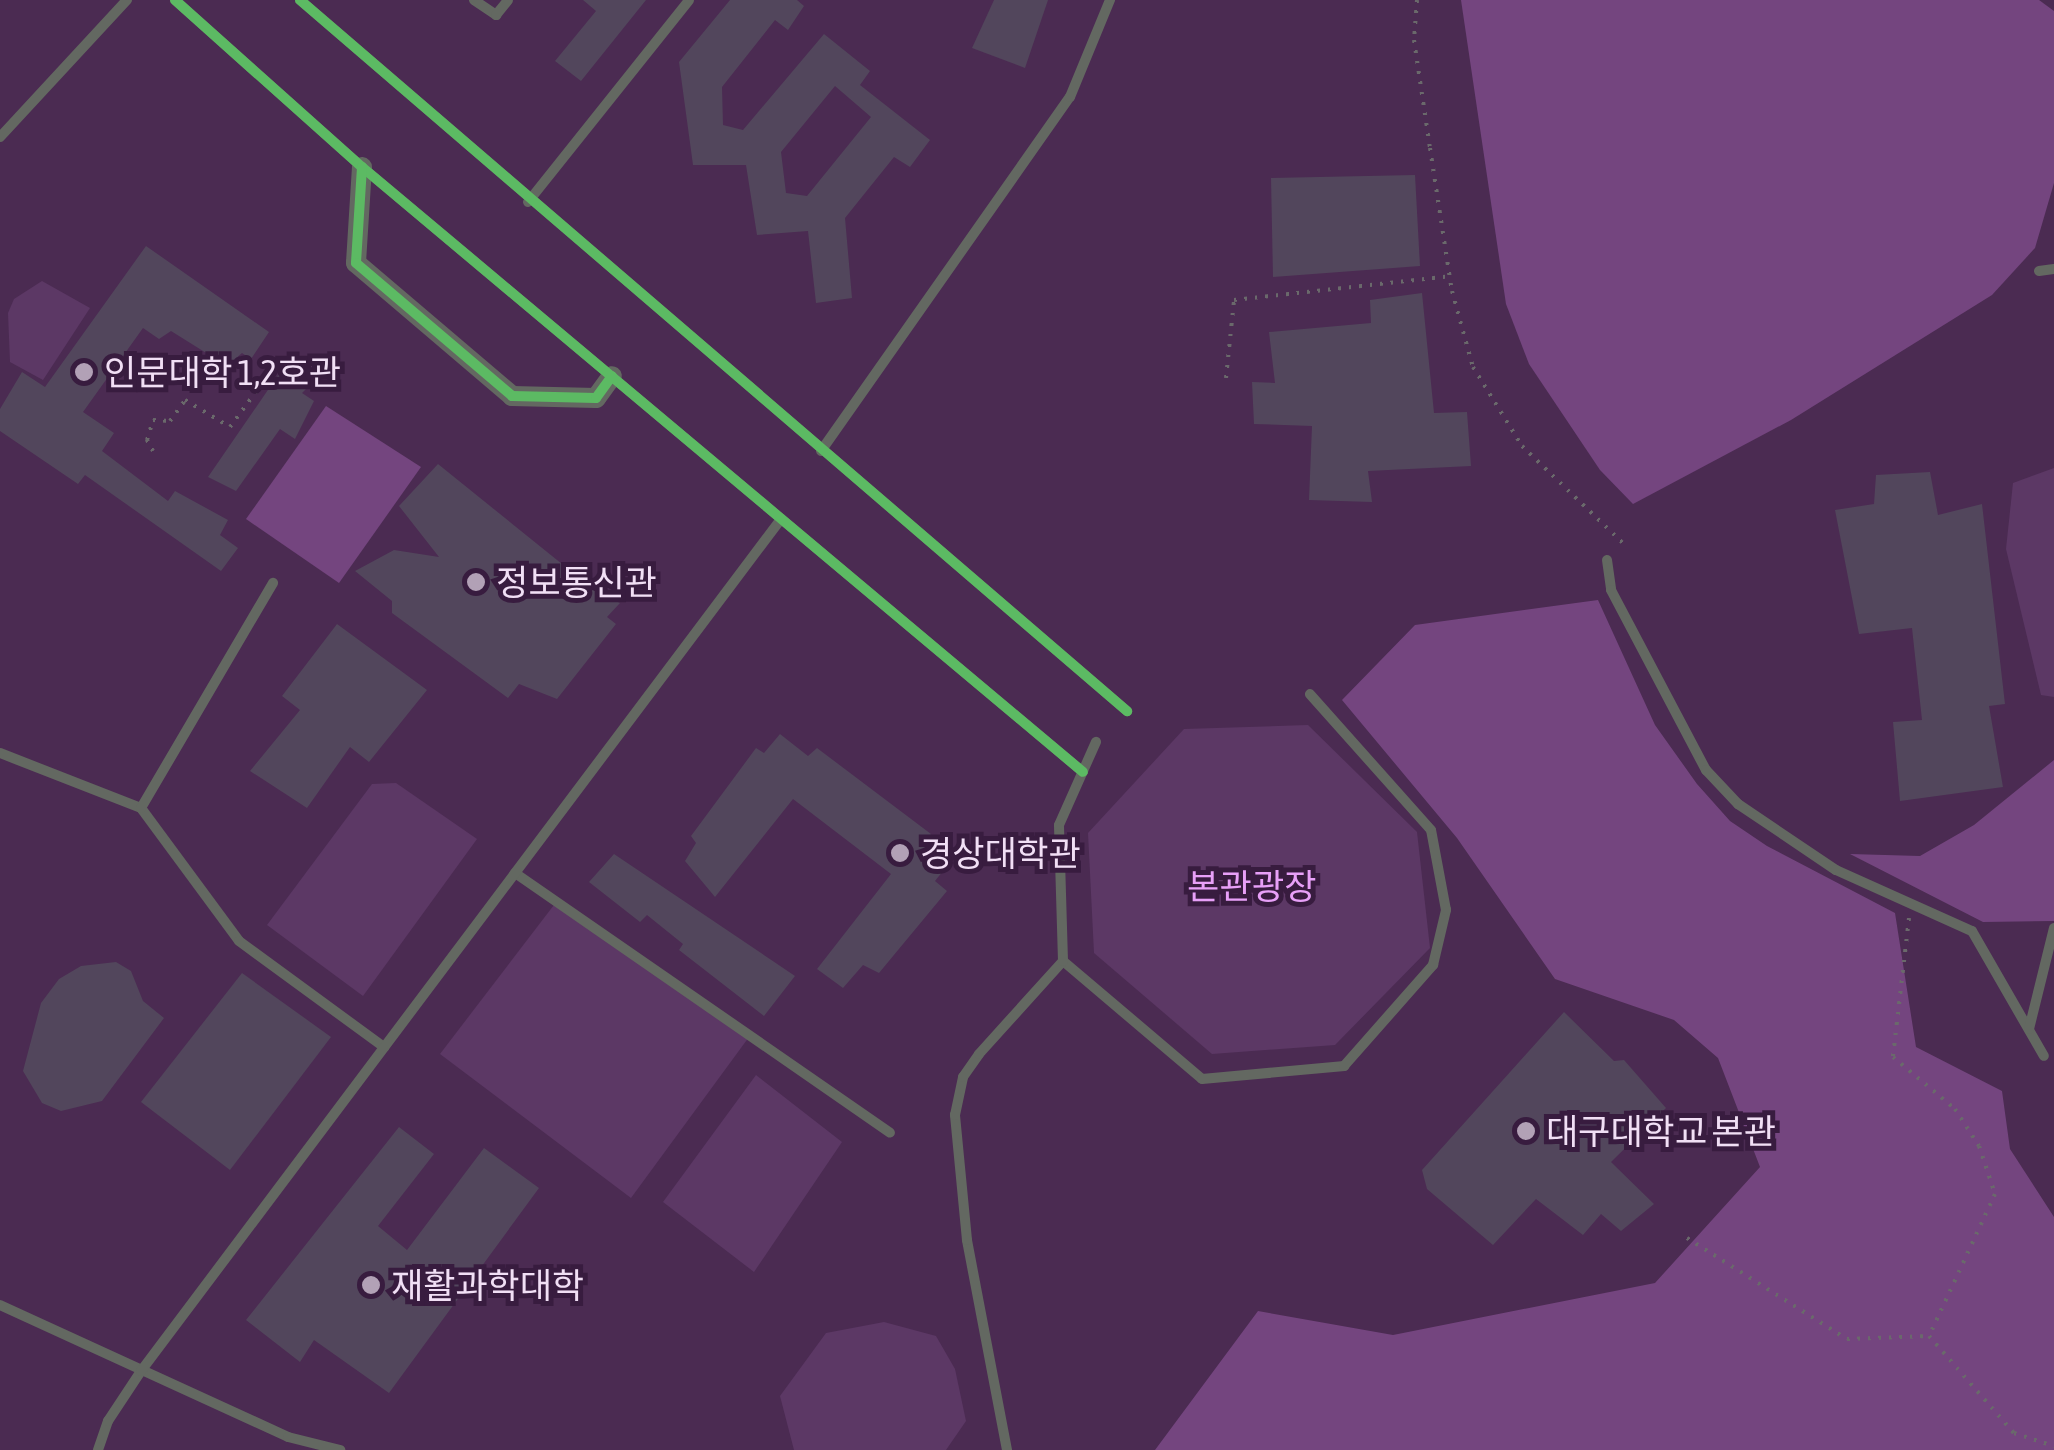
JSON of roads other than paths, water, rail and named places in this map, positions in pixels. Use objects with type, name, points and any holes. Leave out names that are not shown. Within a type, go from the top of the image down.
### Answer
[{"type":"street","points":[[362,166],[356,263],[512,396],[596,398],[612,376]]},
{"type":"lane","points":[[0,137],[127,0]]},
{"type":"lane","points":[[175,0],[362,166],[1082,772]]},
{"type":"lane","points":[[300,0],[528,202],[1127,711]]},
{"type":"lane","points":[[474,0],[496,16],[508,0]]},
{"type":"lane","points":[[528,202],[689,0]]},
{"type":"lane","points":[[822,451],[1070,97],[1110,0]]},
{"type":"lane","points":[[2039,271],[2054,269]]},
{"type":"lane","points":[[98,1450],[108,1421],[140,1372],[781,519]]},
{"type":"lane","points":[[1607,560],[1611,590],[1706,770],[1772,831],[1836,870],[1972,931],[2044,1056]]},
{"type":"lane","points":[[141,808],[273,584]]},
{"type":"lane","points":[[1063,961],[1202,1080],[1344,1066],[1433,965],[1446,910],[1431,830],[1310,694]]},
{"type":"lane","points":[[1008,1450],[968,1240],[955,1115],[963,1077],[979,1054],[1063,961],[1059,825],[1096,742]]},
{"type":"lane","points":[[0,753],[141,808],[239,941],[384,1048]]},
{"type":"lane","points":[[516,873],[890,1133]]},
{"type":"lane","points":[[2029,1030],[2054,928]]},
{"type":"lane","points":[[0,1305],[288,1437],[340,1450]]},
{"type":"lane","points":[[280,1450],[288,1437]]},
{"type":"place","name":"인문대학 1,2호관","points":[[84,372]]},
{"type":"place","name":"정보통신관","points":[[476,582]]},
{"type":"place","name":"경상대학관","points":[[900,853]]},
{"type":"place","name":"대구대학교 본관","points":[[1526,1131]]},
{"type":"place","name":"재활과학대학","points":[[371,1285]]},
{"type":"park label","name":"본관광장","points":[[1252,886]]}]
